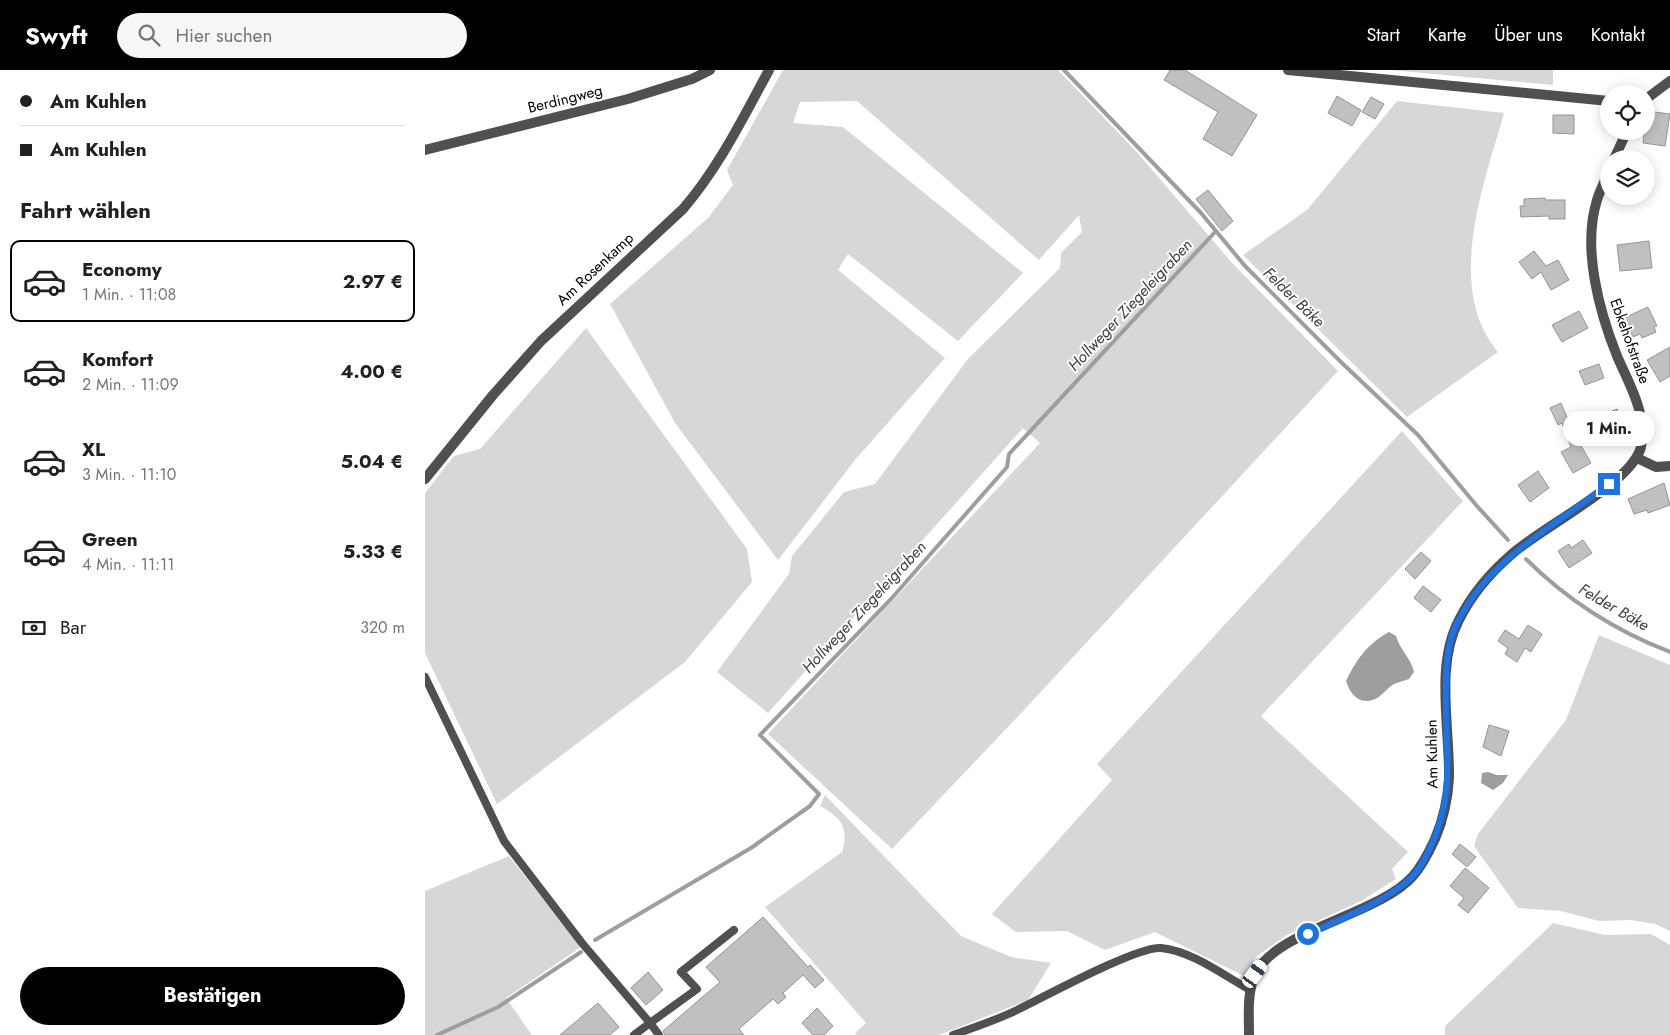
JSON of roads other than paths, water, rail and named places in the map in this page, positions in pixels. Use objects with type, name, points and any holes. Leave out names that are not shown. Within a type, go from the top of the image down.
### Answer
[{"type":"street","name":"Berdingweg","points":[[425,150],[628,99],[692,79],[710,70]]},
{"type":"street","name":"Am Rosenkamp","points":[[425,479],[541,341],[683,209],[699,190],[719,161],[769,70]]},
{"type":"street","points":[[1288,70],[1600,100]]},
{"type":"street","points":[[1655,92],[1670,81]]},
{"type":"street","name":"Ebkehofstraße","points":[[1600,194],[1591,230],[1600,308],[1639,410],[1643,430],[1637,458]]},
{"type":"street","points":[[1637,458],[1656,467],[1670,466]]},
{"type":"street","name":"Am Kuhlen","points":[[1249,1035],[1250,990],[1255,974],[1279,949],[1383,898],[1413,877],[1435,838],[1447,801],[1449,778],[1445,688],[1452,633],[1480,587],[1511,554],[1593,496],[1624,472],[1637,458]]},
{"type":"lane","points":[[425,678],[504,841],[581,943],[659,1035]]},
{"type":"lane","points":[[634,1035],[697,989],[681,972],[735,930]]},
{"type":"lane","points":[[953,1035],[1015,1011],[1101,969],[1146,950],[1158,948],[1174,950],[1192,958],[1250,990]]},
{"type":"waterway","name":"Felder Bäke","points":[[1064,70],[1201,213],[1245,266],[1342,363],[1418,435],[1476,505],[1508,540]]},
{"type":"waterway","name":"Hollweger Ziegeleigraben","points":[[595,940],[751,848],[810,806],[819,794],[760,735],[891,599],[1007,467],[1009,454],[1216,231]]},
{"type":"waterway","name":"Felder Bäke","points":[[1526,559],[1558,588],[1593,613],[1630,634],[1670,652]]},
{"type":"waterway","name":"Hollweger Ziegeleigraben","points":[[437,1035],[498,1007],[581,952]]}]
